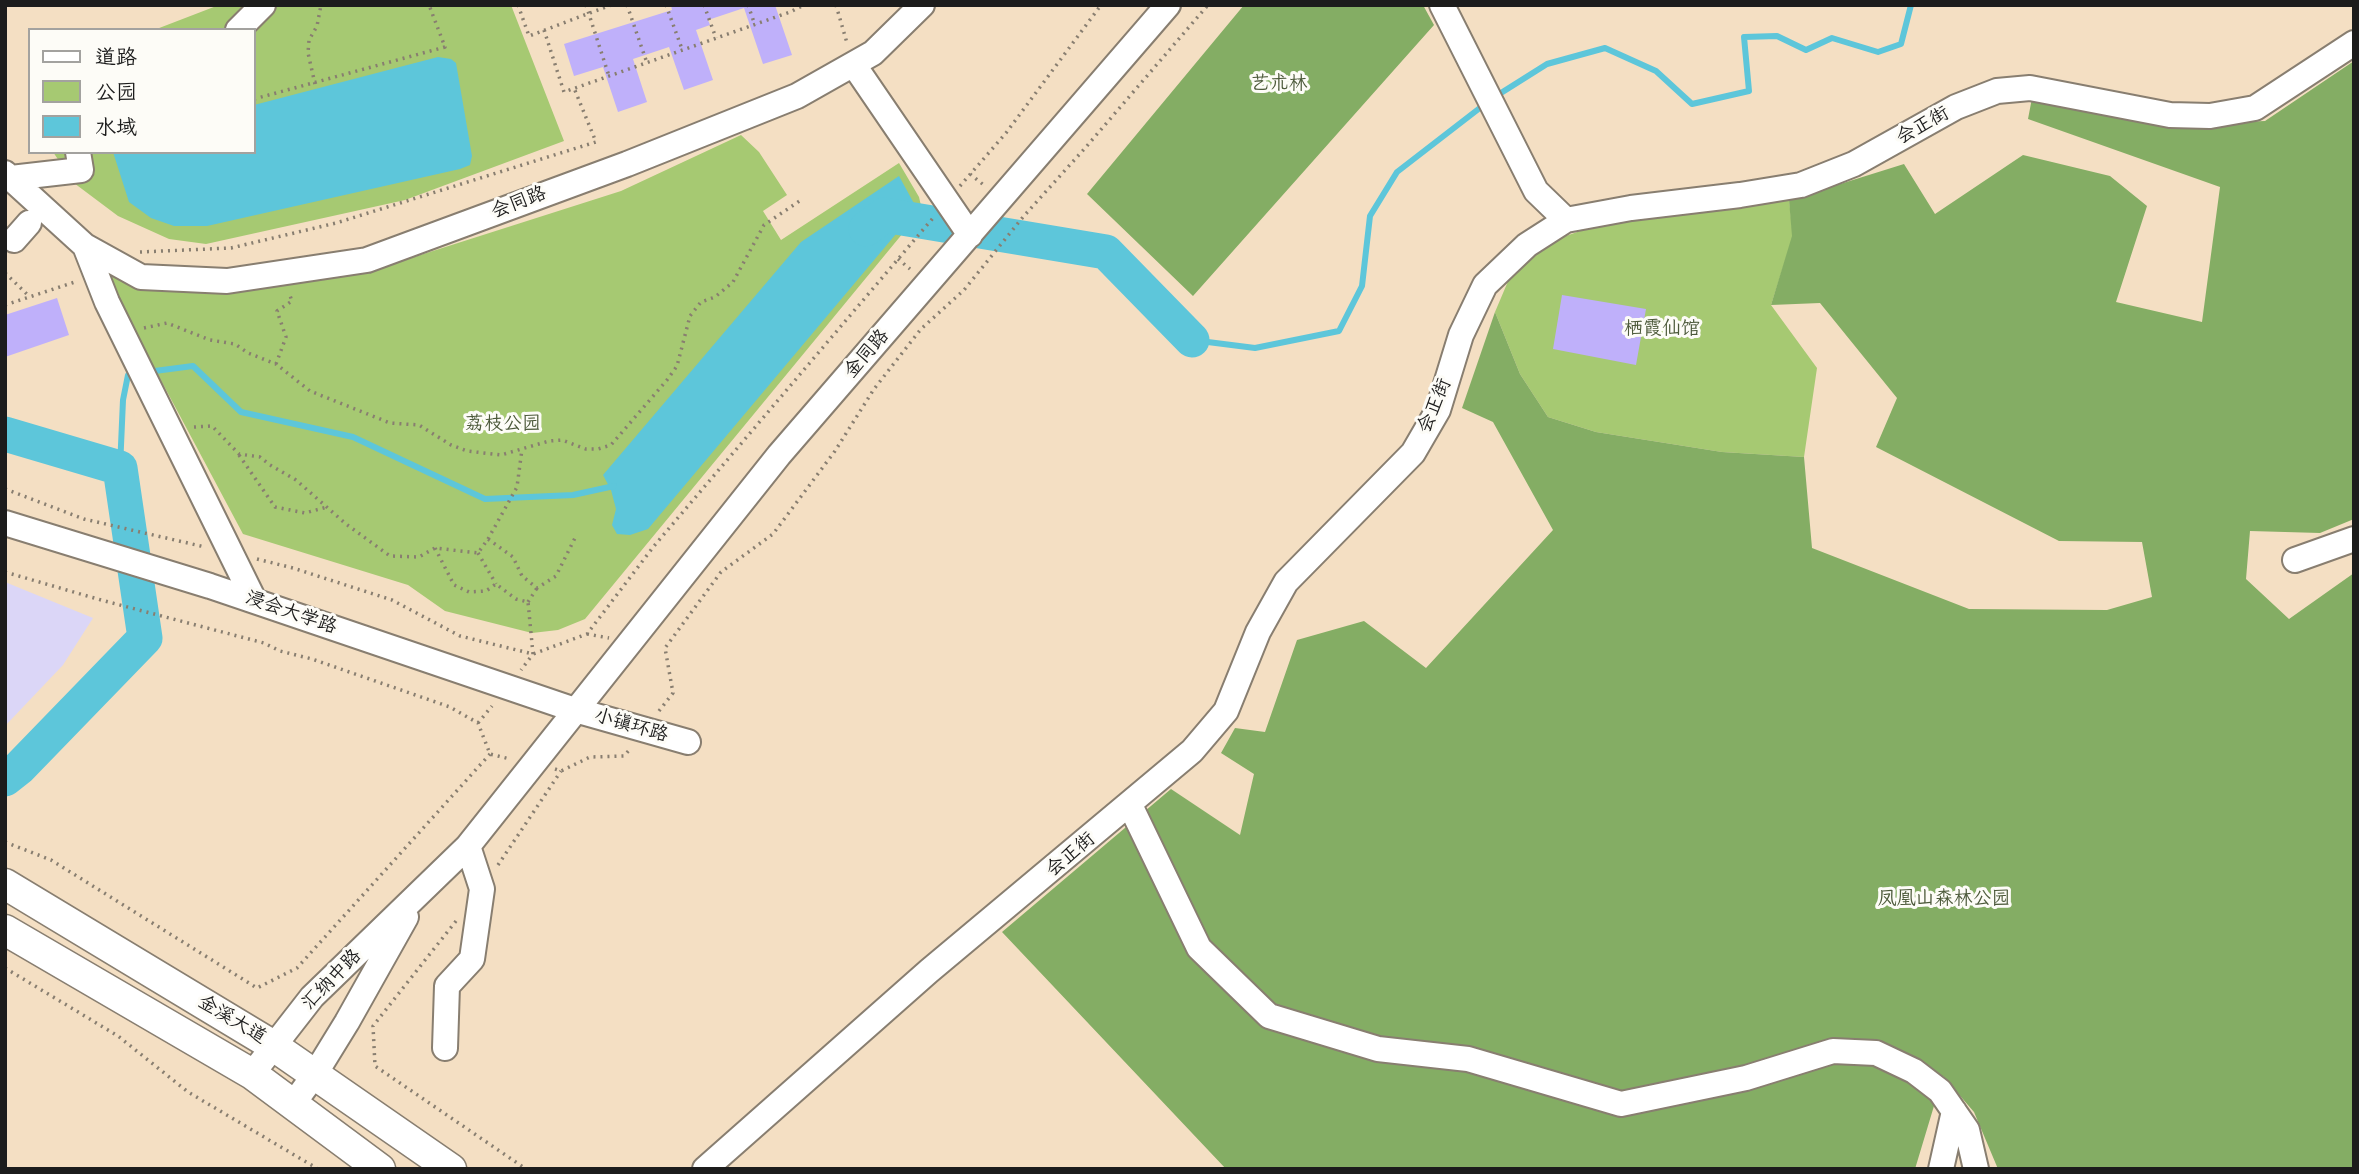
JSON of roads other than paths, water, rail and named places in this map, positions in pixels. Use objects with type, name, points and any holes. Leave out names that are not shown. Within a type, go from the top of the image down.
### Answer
[{"type":"main road","name":"金溪大道","points":[[16,890],[272,1045],[441,1162]]},
{"type":"main road","name":"金溪大道","points":[[5,930],[251,1074],[382,1169]]},
{"type":"main road","points":[[97,983],[153,998],[161,991],[160,982],[154,973]]},
{"type":"main road","points":[[382,1169],[379,1154],[381,1138],[392,1138],[441,1162]]},
{"type":"street","points":[[240,28],[263,5]]},
{"type":"street","name":"会同路","points":[[8,176],[94,259],[142,277],[227,281],[367,260],[627,164],[797,96],[856,68],[922,5]]},
{"type":"street","name":"金同路","points":[[575,710],[779,455],[1168,5]]},
{"type":"street","points":[[1442,5],[1536,191],[1566,220]]},
{"type":"street","name":"会正街","points":[[705,1169],[929,971],[1192,751],[1226,711],[1258,632],[1286,582],[1413,453],[1437,410],[1461,335],[1485,285],[1528,245],[1566,220],[1631,208],[1801,185],[1854,164],[1956,107],[1997,91],[2030,88],[2170,115],[2210,116],[2255,108],[2354,43]]},
{"type":"street","points":[[856,68],[954,194],[970,235]]},
{"type":"street","points":[[8,176],[81,170],[78,154]]},
{"type":"street","name":"会同路","points":[[94,259],[122,332],[254,600]]},
{"type":"street","name":"浸会大学路","points":[[5,523],[254,600],[575,710]]},
{"type":"street","points":[[2295,560],[2354,539]]},
{"type":"street","name":"小镇环路","points":[[575,710],[688,743]]},
{"type":"street","name":"汇纳中路","points":[[251,1074],[312,997],[468,846],[575,710]]},
{"type":"street","points":[[1130,805],[1199,948],[1269,1016],[1378,1049],[1468,1059],[1621,1104],[1746,1078],[1833,1051],[1877,1053],[1914,1071],[1940,1091],[1967,1130],[1976,1169]]},
{"type":"street","points":[[445,1048],[447,986],[472,959],[482,888],[468,846]]},
{"type":"street","name":"汇纳中路","points":[[293,1104],[315,1074],[420,892]]},
{"type":"street","points":[[1941,1169],[1954,1111]]},
{"type":"water","points":[[438,57],[451,59],[456,63],[472,156],[470,165],[207,226],[174,226],[151,218],[129,202],[114,154],[256,154],[256,104]]},
{"type":"water","points":[[899,176],[917,209],[648,529],[630,535],[617,534],[612,525],[616,509],[611,490],[603,475],[801,242]]},
{"type":"waterway","points":[[1493,98],[1547,64],[1605,48],[1656,71],[1692,104],[1749,91],[1744,37],[1777,36],[1806,50],[1832,38],[1878,52],[1901,44],[1911,5]]},
{"type":"waterway","points":[[1192,340],[1255,348],[1339,331],[1362,286],[1370,216],[1397,172],[1485,104]]},
{"type":"waterway","points":[[866,229],[884,215],[1106,252],[1192,340]]},
{"type":"waterway","points":[[147,372],[193,366],[241,412],[353,437],[485,499],[573,495],[614,486]]},
{"type":"waterway","points":[[120,468],[123,400],[128,375],[136,374]]},
{"type":"waterway","points":[[5,434],[120,468],[145,638],[19,768],[5,779]]},
{"type":"park label","name":"艺术林","points":[[1279,84]]},
{"type":"park label","name":"栖霞仙馆","points":[[1662,329]]},
{"type":"park label","name":"荔枝公园","points":[[503,424]]},
{"type":"park label","name":"凤凰山森林公园","points":[[1944,899]]}]
